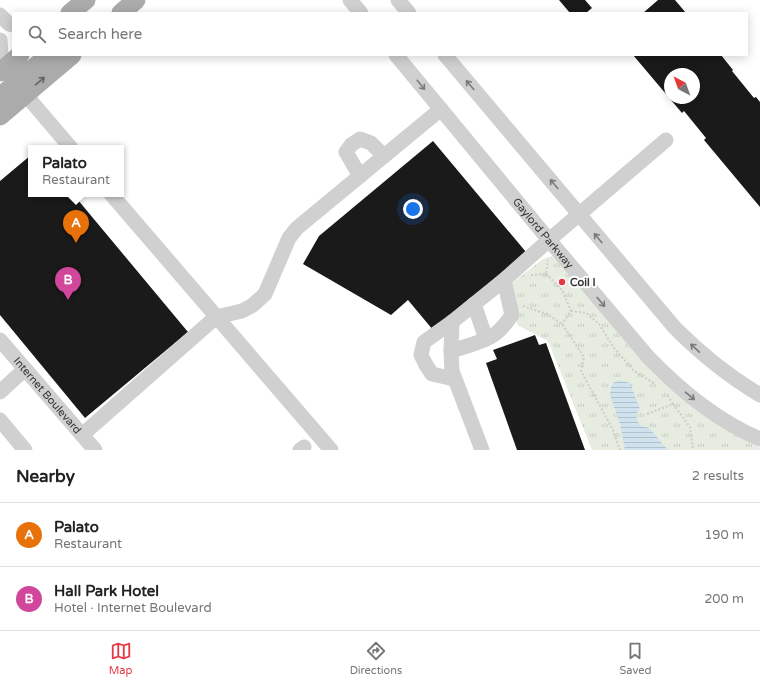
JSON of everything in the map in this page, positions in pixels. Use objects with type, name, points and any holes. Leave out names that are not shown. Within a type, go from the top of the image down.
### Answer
[{"type":"main road","points":[[71,12],[86,0]]},
{"type":"main road","points":[[122,12],[136,0]]},
{"type":"main road","points":[[1,71],[19,56]]},
{"type":"main road","points":[[0,99],[2,95],[48,56]]},
{"type":"main road","points":[[0,116],[71,56]]},
{"type":"street","points":[[350,0],[360,12]]},
{"type":"street","points":[[398,0],[408,12]]},
{"type":"street","points":[[0,15],[12,25]]},
{"type":"street","points":[[0,40],[1,71]]},
{"type":"street","name":"Gaylord Parkway","points":[[397,56],[548,240],[644,352],[664,373],[696,401],[734,426],[760,439]]},
{"type":"street","points":[[446,56],[674,328],[690,344],[723,371],[760,395]]},
{"type":"street","points":[[25,94],[68,145]]},
{"type":"street","points":[[82,435],[216,317],[242,311],[253,305],[265,294],[289,238],[297,228],[441,109]]},
{"type":"street","points":[[360,176],[346,152],[351,145],[360,139],[371,143],[384,156]]},
{"type":"street","points":[[454,379],[432,374],[421,355],[424,342],[452,322],[504,280],[548,240],[666,140]]},
{"type":"street","points":[[113,197],[331,450]]},
{"type":"street","points":[[450,351],[486,339],[496,334],[505,325],[512,315],[504,280]]},
{"type":"street","points":[[474,304],[486,339]]},
{"type":"street","points":[[452,322],[450,351],[454,379],[482,450]]},
{"type":"street","name":"Internet Boulevard","points":[[0,340],[95,450]]},
{"type":"street","points":[[0,392],[25,369]]},
{"type":"street","points":[[0,420],[25,450]]},
{"type":"path","points":[[546,274],[548,257]]},
{"type":"path","points":[[530,275],[546,274],[562,290],[571,311]]},
{"type":"path","points":[[519,303],[525,307],[547,314],[562,324],[584,357],[581,371],[613,430],[620,450]]},
{"type":"path","points":[[562,324],[571,311]]},
{"type":"path","points":[[571,311],[586,313],[599,324],[614,348],[633,370],[656,385]]},
{"type":"path","points":[[666,394],[690,427],[693,450]]},
{"type":"path","points":[[647,414],[673,404]]},
{"type":"green space","points":[[552,256],[657,377],[702,414],[733,434],[760,448],[760,450],[592,450],[548,341],[517,325],[517,316],[502,291],[543,259]]},
{"type":"water","points":[[619,380],[630,383],[640,409],[636,416],[638,423],[650,429],[668,450],[625,450],[620,424],[610,395],[613,383]]},
{"type":"building","points":[[559,0],[585,0],[592,8],[587,12],[569,12]]},
{"type":"building","points":[[658,0],[675,0],[685,12],[644,12]]},
{"type":"building","points":[[634,56],[722,56],[754,98],[756,97],[760,102],[760,207],[704,140],[706,138],[684,111],[682,113],[674,104],[700,104],[700,68],[664,68],[664,92]]},
{"type":"building","points":[[433,141],[526,252],[433,330],[408,300],[391,315],[303,264],[319,236]]},
{"type":"building","points":[[28,158],[28,197],[76,197],[188,332],[85,418],[0,315],[0,181]]},
{"type":"building","points":[[535,335],[539,345],[546,343],[585,450],[517,450],[486,363],[497,359],[493,350]]},
{"type":"place","name":"Palato","points":[[76,243]]},
{"type":"place","name":"Coil I","points":[[562,282]]},
{"type":"place","name":"Hall Park Hotel","points":[[68,300]]}]
